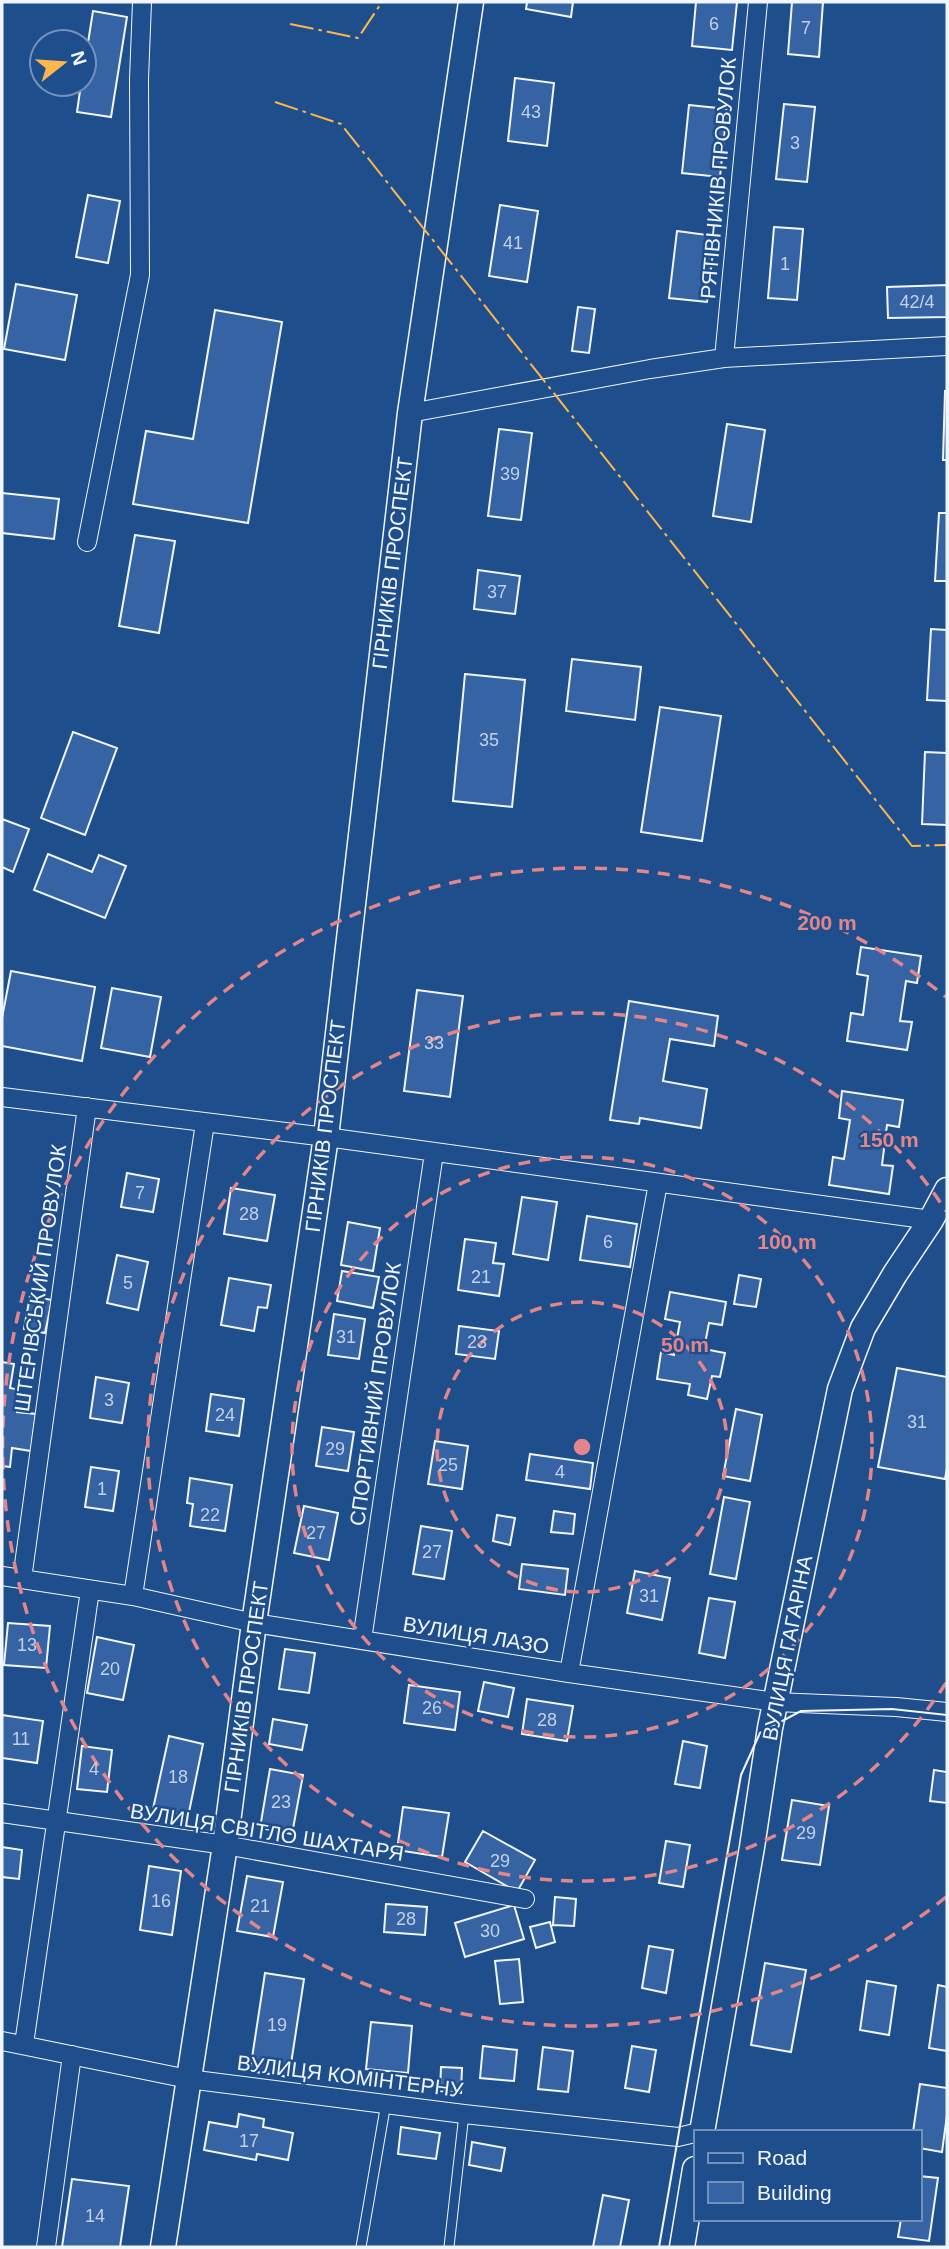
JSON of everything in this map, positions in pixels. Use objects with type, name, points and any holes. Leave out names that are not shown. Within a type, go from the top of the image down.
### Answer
[{"type":"main road","name":"ГІРНИКІВ ПРОСПЕКТ","points":[[163,2247],[225,1845],[254,1623],[326,1138],[410,413],[471,2]]},
{"type":"main road","name":"ВУЛИЦЯ ГАГАРІНА","points":[[699,2130],[750,1860],[775,1702],[840,1389],[863,1328],[947,1190]]},
{"type":"main road","points":[[682,2247],[694,2175]]},
{"type":"street","points":[[87,542],[140,275],[139,79],[142,2]]},
{"type":"street","name":"РЯТІВНИКІВ ПРОВУЛОК","points":[[724,358],[758,2]]},
{"type":"street","points":[[410,413],[724,358],[947,346]]},
{"type":"street","points":[[2,1097],[931,1220]]},
{"type":"street","name":"ШТЕРІВСЬКИЙ ПРОВУЛОК","points":[[22,1579],[87,1107]]},
{"type":"street","points":[[134,1596],[205,1123]]},
{"type":"street","name":"СПОРТИВНИЙ ПРОВУЛОК","points":[[362,1640],[434,1153]]},
{"type":"street","points":[[569,1673],[659,1183]]},
{"type":"street","name":"ВУЛИЦЯ ЛАЗО","points":[[2,1576],[134,1596],[254,1623],[569,1673],[775,1702],[947,1712]]},
{"type":"street","points":[[24,2044],[90,1590]]},
{"type":"street","name":"ВУЛИЦЯ СВІТЛО ШАХТАРЯ","points":[[2,1813],[225,1845],[525,1899]]},
{"type":"street","name":"ВУЛИЦЯ КОМІНТЕРНУ","points":[[2,2041],[188,2079],[464,2114],[678,2137],[694,2133]]},
{"type":"street","points":[[46,2247],[72,2054]]},
{"type":"lane","points":[[361,2247],[386,2103]]},
{"type":"lane","points":[[449,2247],[464,2114]]},
{"type":"building","points":[[527,2],[573,2],[571,17],[526,9]]},
{"type":"building","points":[[696,2],[737,2],[732,50],[692,46]]},
{"type":"building","points":[[792,2],[823,2],[819,57],[788,54]]},
{"type":"building","points":[[93,11],[127,17],[111,117],[77,112],[79,98],[98,98],[98,28],[90,28]]},
{"type":"building","points":[[515,78],[554,83],[547,146],[508,141]]},
{"type":"building","points":[[784,104],[815,107],[807,182],[776,179]]},
{"type":"building","points":[[689,105],[727,109],[720,177],[682,173]]},
{"type":"building","points":[[88,195],[120,201],[108,263],[76,257]]},
{"type":"building","points":[[500,205],[538,211],[527,282],[489,276]]},
{"type":"building","points":[[774,227],[803,229],[797,300],[768,298]]},
{"type":"building","points":[[677,231],[715,236],[707,302],[669,298]]},
{"type":"building","points":[[16,284],[77,295],[65,360],[4,349]]},
{"type":"building","points":[[947,285],[947,317],[888,318],[887,287]]},
{"type":"building","points":[[578,307],[595,309],[589,353],[572,351]]},
{"type":"building","points":[[215,310],[282,322],[248,523],[133,504],[146,431],[193,439]]},
{"type":"building","points":[[945,391],[947,460],[943,460]]},
{"type":"building","points":[[727,424],[765,430],[751,522],[713,516]]},
{"type":"building","points":[[499,429],[532,433],[521,520],[488,516]]},
{"type":"building","points":[[2,493],[59,499],[54,539],[2,533]]},
{"type":"building","points":[[939,513],[947,513],[947,581],[935,581]]},
{"type":"building","points":[[135,535],[175,541],[159,633],[119,626]]},
{"type":"building","points":[[478,570],[520,576],[515,614],[474,609]]},
{"type":"building","points":[[931,629],[947,630],[947,701],[927,700]]},
{"type":"building","points":[[572,659],[641,667],[635,720],[566,711]]},
{"type":"building","points":[[465,674],[525,680],[512,807],[453,801]]},
{"type":"building","points":[[660,707],[721,716],[702,841],[641,832]]},
{"type":"building","points":[[73,732],[117,748],[85,835],[41,818]]},
{"type":"building","points":[[925,752],[947,753],[947,825],[922,824]]},
{"type":"building","points":[[2,819],[29,829],[13,872],[2,867]]},
{"type":"building","points":[[48,854],[92,872],[99,855],[126,866],[105,918],[34,890]]},
{"type":"building","points":[[861,947],[921,956],[917,983],[906,981],[900,1021],[912,1022],[907,1050],[847,1041],[851,1013],[863,1015],[868,976],[857,974]]},
{"type":"building","points":[[11,971],[95,987],[82,1061],[2,1046],[2,1018]]},
{"type":"building","points":[[112,988],[161,997],[150,1057],[101,1048]]},
{"type":"building","points":[[417,990],[463,996],[450,1097],[404,1091]]},
{"type":"building","points":[[629,1001],[718,1016],[714,1046],[670,1039],[663,1081],[707,1089],[701,1128],[640,1118],[639,1124],[610,1120]]},
{"type":"building","points":[[842,1091],[903,1100],[899,1127],[887,1125],[882,1165],[893,1166],[889,1194],[829,1185],[833,1157],[844,1159],[850,1120],[839,1118]]},
{"type":"building","points":[[127,1173],[159,1179],[153,1212],[121,1207]]},
{"type":"building","points":[[231,1188],[275,1195],[267,1241],[224,1234]]},
{"type":"building","points":[[522,1197],[557,1202],[548,1260],[513,1254]]},
{"type":"building","points":[[587,1216],[637,1224],[630,1267],[580,1260]]},
{"type":"building","points":[[348,1222],[380,1228],[373,1271],[341,1265]]},
{"type":"building","points":[[465,1239],[496,1243],[493,1263],[504,1264],[499,1296],[458,1290]]},
{"type":"building","points":[[117,1255],[148,1262],[138,1310],[107,1303]]},
{"type":"building","points":[[342,1271],[379,1277],[373,1308],[337,1301]]},
{"type":"building","points":[[739,1275],[761,1279],[756,1307],[734,1304]]},
{"type":"building","points":[[229,1278],[271,1285],[267,1308],[258,1307],[254,1331],[221,1325]]},
{"type":"building","points":[[670,1292],[726,1302],[722,1325],[709,1323],[704,1349],[725,1353],[720,1377],[712,1376],[707,1399],[688,1395],[690,1384],[657,1379],[661,1352],[674,1355],[680,1322],[665,1319]]},
{"type":"building","points":[[30,1296],[52,1300],[45,1333],[24,1329]]},
{"type":"building","points":[[334,1314],[365,1319],[359,1359],[328,1355]]},
{"type":"building","points":[[459,1326],[499,1331],[495,1359],[456,1354]]},
{"type":"building","points":[[2,1362],[14,1364],[10,1388],[20,1390],[17,1412],[36,1414],[31,1451],[12,1448],[10,1467],[2,1466]]},
{"type":"building","points":[[897,1368],[947,1377],[945,1479],[878,1467]]},
{"type":"building","points":[[96,1377],[129,1383],[122,1423],[90,1418]]},
{"type":"building","points":[[211,1394],[244,1399],[239,1436],[206,1431]]},
{"type":"building","points":[[736,1409],[762,1415],[750,1481],[723,1476]]},
{"type":"building","points":[[322,1427],[354,1432],[348,1471],[316,1466]]},
{"type":"building","points":[[435,1441],[468,1446],[462,1489],[428,1484]]},
{"type":"building","points":[[530,1454],[593,1463],[590,1489],[526,1480]]},
{"type":"building","points":[[91,1467],[119,1471],[113,1511],[85,1507]]},
{"type":"building","points":[[190,1478],[232,1485],[225,1531],[190,1526],[193,1504],[187,1503]]},
{"type":"building","points":[[724,1497],[750,1502],[736,1579],[710,1574]]},
{"type":"building","points":[[304,1506],[338,1513],[329,1560],[294,1553]]},
{"type":"building","points":[[554,1511],[575,1514],[573,1534],[551,1532]]},
{"type":"building","points":[[497,1515],[515,1518],[510,1545],[493,1541]]},
{"type":"building","points":[[421,1526],[452,1531],[444,1579],[413,1574]]},
{"type":"building","points":[[522,1564],[568,1569],[565,1595],[519,1589]]},
{"type":"building","points":[[635,1571],[670,1578],[662,1620],[627,1613]]},
{"type":"building","points":[[709,1598],[735,1602],[725,1658],[699,1653]]},
{"type":"building","points":[[8,1623],[50,1626],[46,1668],[4,1665]]},
{"type":"building","points":[[97,1637],[134,1645],[123,1700],[87,1693]]},
{"type":"building","points":[[285,1649],[315,1653],[309,1693],[279,1689]]},
{"type":"building","points":[[484,1682],[514,1688],[508,1717],[478,1711]]},
{"type":"building","points":[[409,1685],[460,1692],[455,1730],[404,1723]]},
{"type":"building","points":[[527,1699],[573,1706],[567,1741],[522,1734]]},
{"type":"building","points":[[2,1715],[43,1721],[37,1763],[2,1758]]},
{"type":"building","points":[[273,1719],[307,1725],[302,1750],[269,1744]]},
{"type":"building","points":[[169,1736],[203,1744],[188,1817],[153,1809]]},
{"type":"building","points":[[683,1741],[707,1746],[700,1788],[675,1784]]},
{"type":"building","points":[[82,1746],[112,1750],[107,1792],[77,1789]]},
{"type":"building","points":[[270,1769],[303,1775],[292,1834],[260,1828]]},
{"type":"building","points":[[934,1770],[947,1772],[947,1803],[930,1801]]},
{"type":"building","points":[[792,1800],[829,1806],[820,1865],[782,1860]]},
{"type":"building","points":[[403,1807],[449,1813],[442,1857],[397,1850]]},
{"type":"building","points":[[483,1831],[535,1860],[517,1892],[465,1862]]},
{"type":"building","points":[[666,1841],[690,1845],[683,1887],[659,1883]]},
{"type":"building","points":[[2,1847],[22,1850],[19,1879],[2,1877]]},
{"type":"building","points":[[149,1866],[181,1871],[172,1935],[140,1930]]},
{"type":"building","points":[[247,1876],[283,1882],[273,1937],[237,1931]]},
{"type":"building","points":[[555,1897],[576,1899],[574,1926],[553,1925]]},
{"type":"building","points":[[386,1904],[427,1907],[425,1935],[384,1932]]},
{"type":"building","points":[[514,1905],[524,1939],[465,1957],[455,1923]]},
{"type":"building","points":[[550,1922],[555,1942],[536,1948],[530,1927]]},
{"type":"building","points":[[649,1946],[673,1950],[666,1993],[642,1988]]},
{"type":"building","points":[[519,1959],[523,2002],[500,2004],[495,1961]]},
{"type":"building","points":[[765,1963],[806,1970],[791,2052],[751,2045]]},
{"type":"building","points":[[265,1973],[304,1979],[289,2077],[250,2071]]},
{"type":"building","points":[[867,1981],[896,1986],[889,2035],[860,2030]]},
{"type":"building","points":[[938,1985],[947,1987],[947,2051],[929,2048]]},
{"type":"building","points":[[371,2022],[412,2026],[408,2073],[366,2069]]},
{"type":"building","points":[[483,2046],[517,2050],[514,2081],[480,2078]]},
{"type":"building","points":[[632,2046],[656,2050],[649,2092],[625,2088]]},
{"type":"building","points":[[543,2047],[573,2051],[568,2092],[538,2089]]},
{"type":"building","points":[[441,2067],[462,2068],[461,2093],[440,2091]]},
{"type":"building","points":[[920,2084],[947,2088],[947,2115],[942,2152],[921,2148],[921,2130],[913,2130]]},
{"type":"building","points":[[239,2114],[264,2119],[263,2127],[293,2133],[288,2160],[257,2154],[256,2160],[204,2150],[209,2122],[237,2127]]},
{"type":"building","points":[[401,2127],[440,2133],[436,2159],[398,2154]]},
{"type":"building","points":[[472,2142],[505,2148],[501,2171],[469,2165]]},
{"type":"building","points":[[921,2176],[938,2178],[929,2241],[898,2237],[901,2221],[921,2221]]},
{"type":"building","points":[[72,2179],[129,2186],[120,2247],[62,2247]]},
{"type":"building","points":[[603,2195],[629,2200],[620,2247],[593,2247]]},
{"type":"tram line","points":[[659,2247],[741,1775],[760,1733],[801,1711],[892,1709],[947,1715]]},
{"type":"power","points":[[290,24],[358,38],[382,2]]},
{"type":"power","points":[[275,102],[341,124],[912,846],[947,845]]}]
